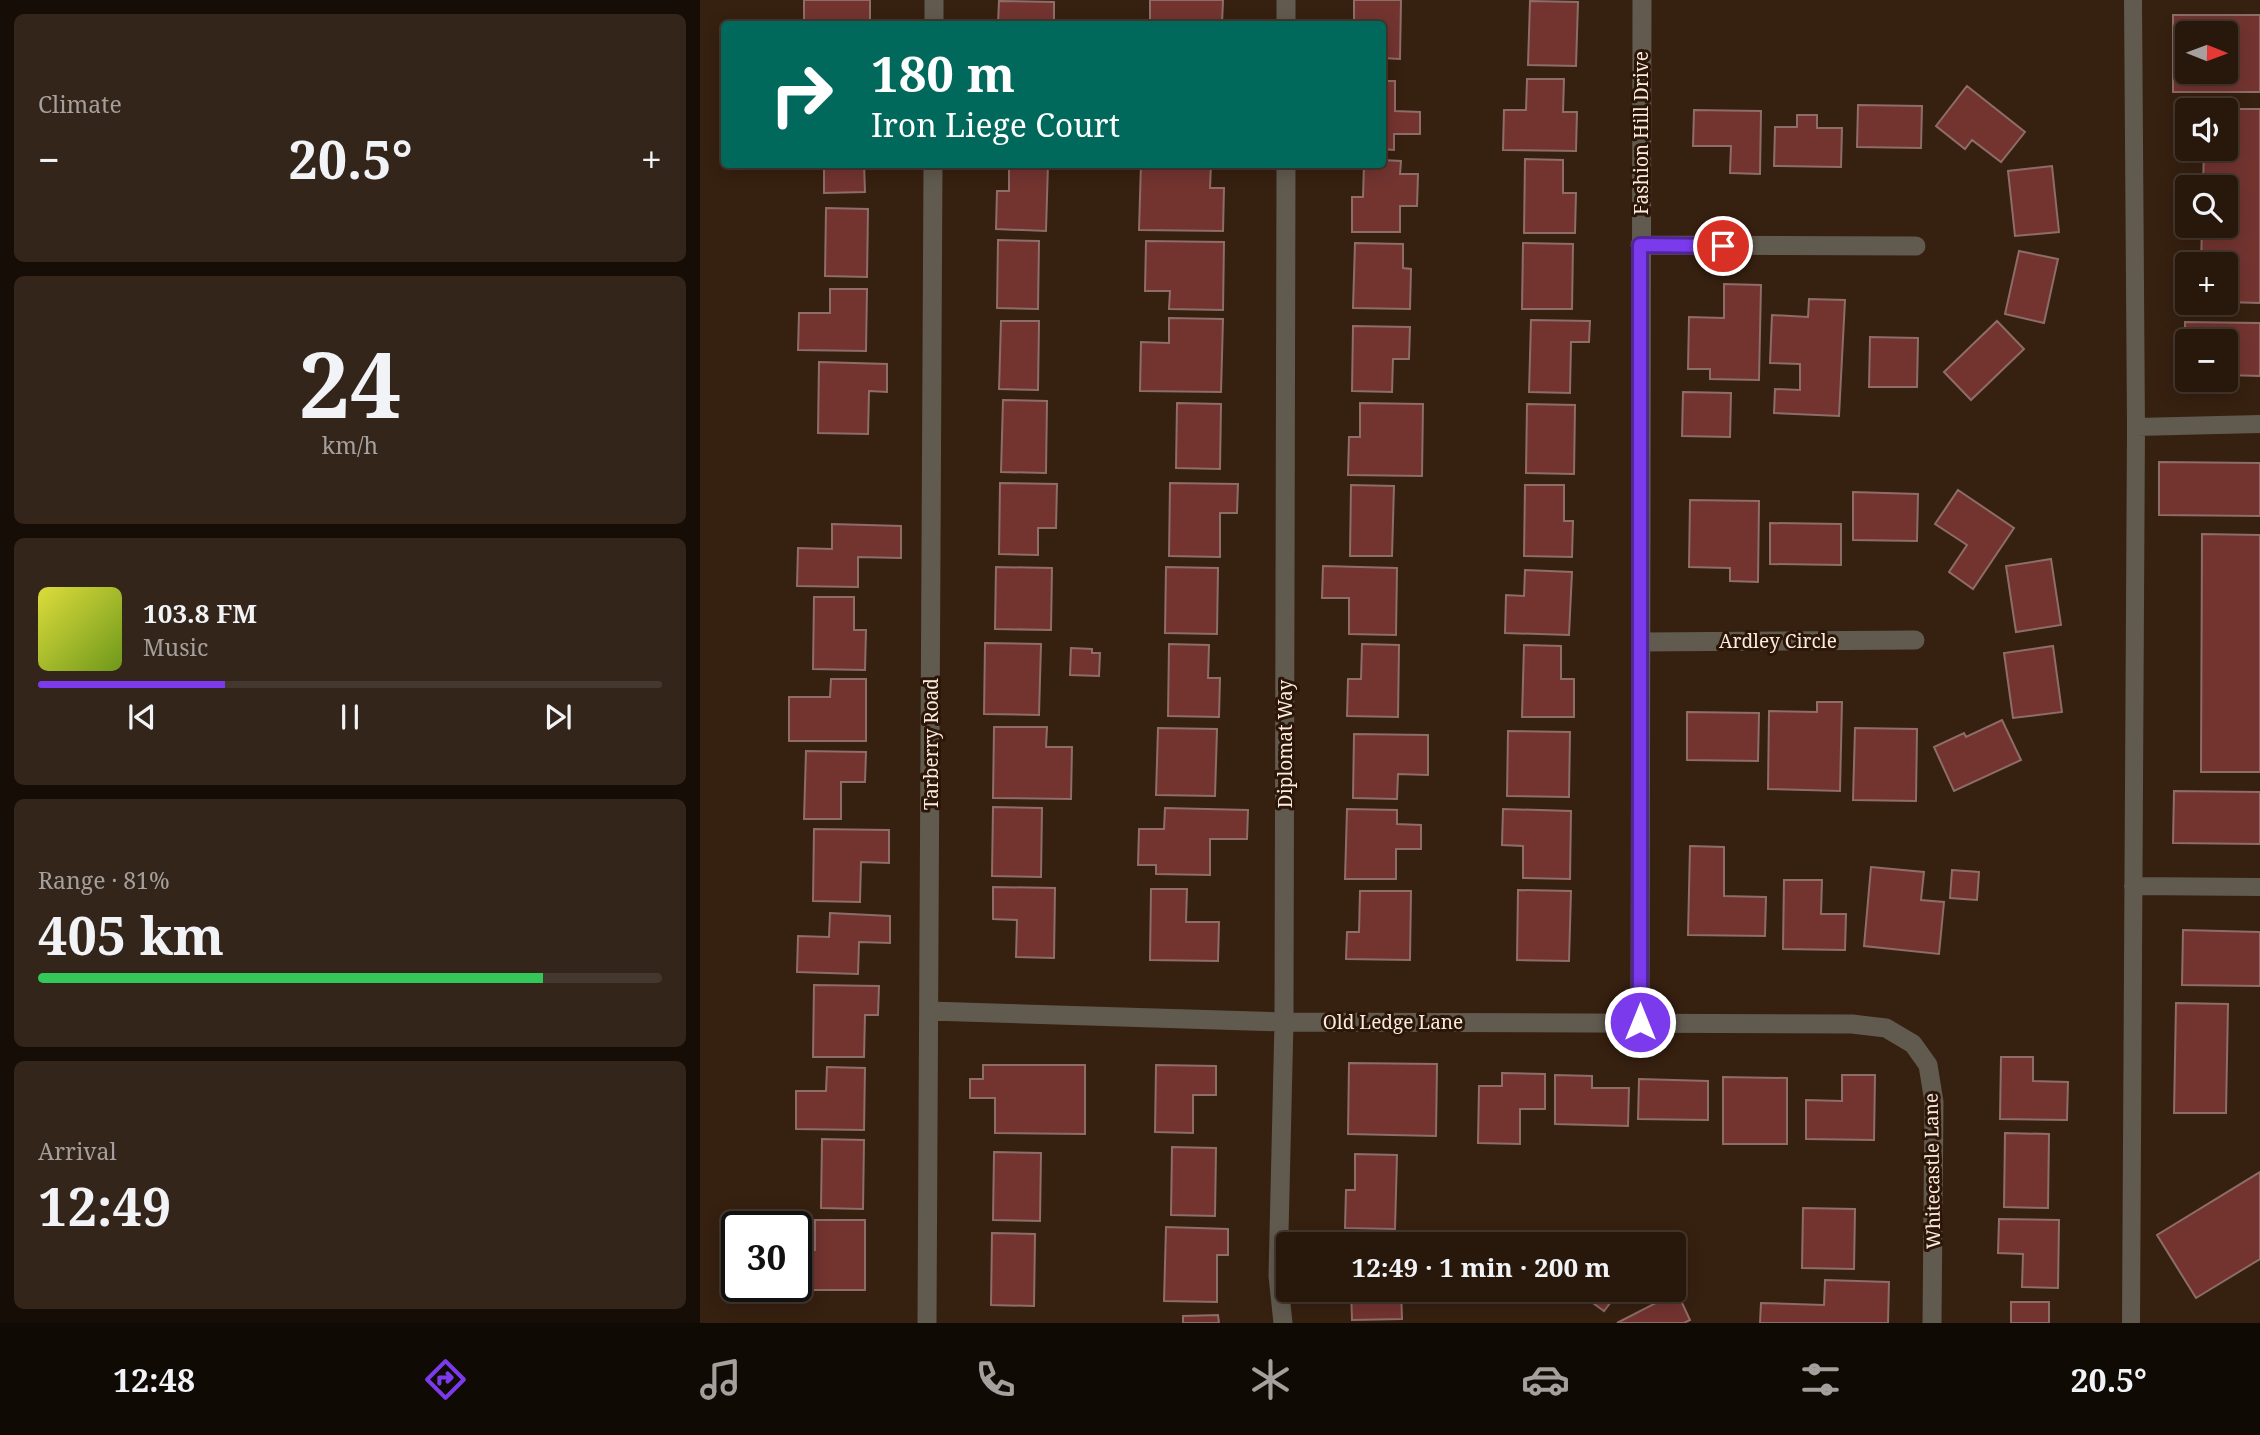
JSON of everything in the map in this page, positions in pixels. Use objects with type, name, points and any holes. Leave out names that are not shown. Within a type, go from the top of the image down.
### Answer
[{"type":"street","points":[[934,0],[934,21]]},
{"type":"street","points":[[1286,0],[1286,21]]},
{"type":"street","name":"Fashion Hill Drive","points":[[1640,1022],[1642,0]]},
{"type":"street","name":"Tarberry Road","points":[[927,1323],[933,168]]},
{"type":"street","name":"Diplomat Way","points":[[1283,1323],[1279,1276],[1284,1022],[1286,168]]},
{"type":"street","points":[[1640,245],[1916,246]]},
{"type":"street","name":"Ardley Circle","points":[[1642,642],[1915,640]]},
{"type":"street","name":"Old Ledge Lane","points":[[930,1011],[1284,1022],[1857,1024]]},
{"type":"street","name":"Whitecastle Lane","points":[[1857,1024],[1886,1028],[1913,1044],[1928,1065],[1934,1102],[1933,1323]]},
{"type":"lane","points":[[2131,1323],[2136,427],[2133,0]]},
{"type":"lane","points":[[2136,427],[2260,424]]},
{"type":"lane","points":[[2133,887],[2260,887]]},
{"type":"building","points":[[804,0],[870,0],[870,21],[804,21]]},
{"type":"building","points":[[1150,0],[1223,0],[1222,21],[1150,21]]},
{"type":"building","points":[[1354,0],[1401,0],[1400,59],[1386,58],[1386,21],[1354,21]]},
{"type":"building","points":[[999,1],[1054,2],[1054,21],[998,21]]},
{"type":"building","points":[[1530,1],[1578,2],[1576,66],[1528,65]]},
{"type":"building","points":[[2173,15],[2260,15],[2260,92],[2173,92]]},
{"type":"building","points":[[1527,79],[1564,79],[1563,112],[1577,112],[1576,151],[1503,150],[1504,110],[1526,110]]},
{"type":"building","points":[[1386,81],[1395,81],[1395,111],[1420,112],[1420,134],[1394,134],[1394,150],[1386,149]]},
{"type":"building","points":[[1967,86],[2025,132],[2001,162],[1972,140],[1965,149],[1936,126]]},
{"type":"building","points":[[1858,105],[1922,106],[1921,148],[1857,147]]},
{"type":"building","points":[[2238,109],[2260,109],[2260,303],[2238,302],[2238,252],[2201,252],[2202,238],[2238,238],[2238,175],[2203,175],[2204,161],[2238,161]]},
{"type":"building","points":[[1694,110],[1761,111],[1760,174],[1730,173],[1731,146],[1693,146]]},
{"type":"building","points":[[1797,115],[1817,115],[1817,128],[1842,128],[1841,167],[1774,166],[1775,127],[1797,127]]},
{"type":"building","points":[[1525,159],[1563,160],[1563,193],[1576,193],[1575,233],[1524,233]]},
{"type":"building","points":[[1386,160],[1401,161],[1400,174],[1418,174],[1417,206],[1400,206],[1400,232],[1352,232],[1352,197],[1363,197],[1364,168],[1386,168]]},
{"type":"building","points":[[2052,166],[2059,232],[2015,236],[2008,171]]},
{"type":"building","points":[[824,168],[864,168],[865,192],[824,193]]},
{"type":"building","points":[[1009,168],[1048,168],[1046,231],[996,229],[997,191],[1009,191]]},
{"type":"building","points":[[1141,168],[1211,168],[1210,188],[1224,188],[1223,231],[1139,230]]},
{"type":"building","points":[[826,208],[868,209],[867,277],[825,276]]},
{"type":"building","points":[[998,240],[1039,241],[1038,309],[997,308]]},
{"type":"building","points":[[1146,241],[1224,242],[1223,310],[1169,309],[1170,291],[1145,291]]},
{"type":"building","points":[[1355,243],[1403,244],[1403,268],[1411,269],[1410,309],[1353,308]]},
{"type":"building","points":[[1523,243],[1573,244],[1572,309],[1522,309]]},
{"type":"building","points":[[2019,251],[2058,259],[2044,323],[2005,314]]},
{"type":"building","points":[[1724,284],[1761,285],[1759,380],[1710,379],[1710,369],[1688,369],[1689,317],[1724,318]]},
{"type":"building","points":[[830,289],[867,289],[866,351],[798,350],[799,313],[830,313]]},
{"type":"building","points":[[1809,299],[1845,300],[1839,416],[1774,413],[1775,389],[1800,390],[1800,364],[1770,363],[1772,315],[1808,317]]},
{"type":"building","points":[[1169,318],[1223,319],[1221,392],[1140,391],[1141,342],[1169,343]]},
{"type":"building","points":[[1531,320],[1590,321],[1589,342],[1571,342],[1570,393],[1529,392]]},
{"type":"building","points":[[1001,321],[1039,321],[1038,390],[999,389]]},
{"type":"building","points":[[1997,321],[2024,349],[1971,400],[1944,372]]},
{"type":"building","points":[[2185,322],[2260,323],[2260,376],[2238,375],[2238,329],[2185,329]]},
{"type":"building","points":[[1353,326],[1410,327],[1409,359],[1393,359],[1392,392],[1352,391]]},
{"type":"building","points":[[1870,337],[1918,338],[1917,387],[1869,387]]},
{"type":"building","points":[[819,362],[887,364],[887,392],[869,391],[868,434],[818,433]]},
{"type":"building","points":[[1683,392],[1731,393],[1730,437],[1682,436]]},
{"type":"building","points":[[1003,400],[1047,401],[1046,473],[1001,472]]},
{"type":"building","points":[[1177,403],[1221,404],[1220,469],[1176,468]]},
{"type":"building","points":[[1360,403],[1423,404],[1422,476],[1348,475],[1349,437],[1360,437]]},
{"type":"building","points":[[1527,404],[1575,405],[1574,474],[1526,473]]},
{"type":"building","points":[[2159,462],[2260,463],[2260,516],[2159,515]]},
{"type":"building","points":[[1000,483],[1057,484],[1056,528],[1038,528],[1038,555],[999,554]]},
{"type":"building","points":[[1170,483],[1238,484],[1237,513],[1220,513],[1220,557],[1169,556]]},
{"type":"building","points":[[1351,485],[1394,486],[1392,556],[1350,556]]},
{"type":"building","points":[[1525,485],[1564,485],[1564,521],[1573,521],[1572,557],[1524,556]]},
{"type":"building","points":[[1958,490],[2014,528],[1973,589],[1949,572],[1967,545],[1935,524]]},
{"type":"building","points":[[1853,492],[1918,494],[1917,541],[1853,540]]},
{"type":"building","points":[[1690,500],[1759,501],[1758,582],[1730,581],[1730,568],[1689,567]]},
{"type":"building","points":[[1770,523],[1841,524],[1841,565],[1770,564]]},
{"type":"building","points":[[832,524],[901,526],[901,558],[858,557],[858,587],[797,586],[798,548],[832,549]]},
{"type":"building","points":[[2202,534],[2260,535],[2260,772],[2201,772]]},
{"type":"building","points":[[2051,559],[2061,625],[2016,632],[2006,566]]},
{"type":"building","points":[[1323,566],[1397,568],[1396,635],[1349,634],[1349,598],[1322,598]]},
{"type":"building","points":[[996,567],[1052,568],[1051,630],[995,629]]},
{"type":"building","points":[[1166,567],[1218,568],[1217,634],[1165,633]]},
{"type":"building","points":[[1525,570],[1572,572],[1569,635],[1505,633],[1506,595],[1524,596]]},
{"type":"building","points":[[814,597],[854,597],[854,630],[866,630],[865,670],[813,669]]},
{"type":"building","points":[[985,643],[1041,644],[1039,715],[984,714]]},
{"type":"building","points":[[1169,644],[1209,645],[1208,678],[1220,678],[1219,717],[1168,716]]},
{"type":"building","points":[[1362,644],[1399,645],[1398,717],[1347,716],[1348,679],[1361,679]]},
{"type":"building","points":[[1524,645],[1561,646],[1561,679],[1574,679],[1574,717],[1522,717]]},
{"type":"building","points":[[2053,646],[2062,712],[2013,718],[2004,653]]},
{"type":"building","points":[[1071,648],[1092,649],[1092,653],[1100,653],[1099,676],[1070,675]]},
{"type":"building","points":[[831,679],[866,679],[866,741],[789,741],[789,697],[830,697]]},
{"type":"building","points":[[1817,702],[1842,702],[1840,791],[1768,789],[1769,711],[1817,712]]},
{"type":"building","points":[[1687,712],[1759,713],[1758,761],[1687,760]]},
{"type":"building","points":[[2002,720],[2021,760],[1954,791],[1934,747],[1964,733],[1966,737]]},
{"type":"building","points":[[994,727],[1047,727],[1046,747],[1072,747],[1071,799],[993,798]]},
{"type":"building","points":[[1158,728],[1217,729],[1215,796],[1156,795]]},
{"type":"building","points":[[1855,728],[1917,729],[1916,801],[1853,800]]},
{"type":"building","points":[[1508,731],[1570,732],[1569,797],[1507,796]]},
{"type":"building","points":[[1354,734],[1428,735],[1428,775],[1398,774],[1397,799],[1353,798]]},
{"type":"building","points":[[806,751],[866,752],[865,782],[841,782],[841,819],[804,819]]},
{"type":"building","points":[[2174,791],[2260,792],[2260,844],[2173,843]]},
{"type":"building","points":[[993,807],[1042,808],[1041,877],[992,876]]},
{"type":"building","points":[[1165,808],[1248,810],[1247,839],[1210,839],[1210,875],[1156,874],[1156,865],[1138,865],[1139,829],[1164,829]]},
{"type":"building","points":[[1347,809],[1397,810],[1397,824],[1421,825],[1421,849],[1396,849],[1396,879],[1345,879]]},
{"type":"building","points":[[1503,809],[1571,811],[1570,879],[1523,878],[1523,846],[1502,845]]},
{"type":"building","points":[[814,829],[889,830],[889,863],[861,862],[860,902],[813,901]]},
{"type":"building","points":[[1690,846],[1724,847],[1724,896],[1766,897],[1765,936],[1688,935]]},
{"type":"building","points":[[1871,867],[1924,872],[1921,900],[1944,902],[1939,954],[1864,946]]},
{"type":"building","points":[[1952,870],[1979,872],[1977,900],[1950,898]]},
{"type":"building","points":[[1784,880],[1822,880],[1821,914],[1846,914],[1845,950],[1783,949]]},
{"type":"building","points":[[993,887],[1055,888],[1054,958],[1016,957],[1017,920],[993,919]]},
{"type":"building","points":[[1151,889],[1187,889],[1186,922],[1219,922],[1218,961],[1150,960]]},
{"type":"building","points":[[1518,890],[1571,891],[1569,961],[1517,960]]},
{"type":"building","points":[[1360,891],[1411,891],[1410,960],[1346,959],[1347,932],[1359,932]]},
{"type":"building","points":[[830,913],[890,916],[890,943],[859,942],[858,974],[797,972],[798,936],[829,937]]},
{"type":"building","points":[[2183,930],[2260,932],[2260,986],[2182,985]]},
{"type":"building","points":[[814,985],[879,986],[878,1015],[865,1015],[864,1057],[813,1057]]},
{"type":"building","points":[[2176,1003],[2228,1004],[2226,1113],[2174,1113]]},
{"type":"building","points":[[2001,1057],[2033,1057],[2033,1081],[2068,1082],[2067,1120],[2000,1119]]},
{"type":"building","points":[[1349,1063],[1437,1064],[1436,1136],[1348,1134]]},
{"type":"building","points":[[983,1065],[1085,1065],[1085,1134],[995,1133],[995,1098],[970,1098],[970,1079],[983,1079]]},
{"type":"building","points":[[1156,1065],[1216,1066],[1216,1095],[1193,1095],[1193,1133],[1155,1132]]},
{"type":"building","points":[[827,1067],[865,1068],[864,1130],[796,1129],[796,1091],[826,1091]]},
{"type":"building","points":[[1502,1073],[1545,1074],[1545,1109],[1520,1109],[1520,1144],[1478,1143],[1479,1086],[1502,1086]]},
{"type":"building","points":[[1555,1075],[1592,1076],[1592,1088],[1629,1088],[1628,1126],[1555,1124]]},
{"type":"building","points":[[1842,1075],[1875,1075],[1874,1140],[1806,1139],[1806,1100],[1842,1101]]},
{"type":"building","points":[[1723,1077],[1787,1078],[1787,1144],[1723,1144]]},
{"type":"building","points":[[1639,1079],[1708,1081],[1708,1120],[1638,1119]]},
{"type":"building","points":[[2005,1133],[2049,1134],[2048,1208],[2004,1207]]},
{"type":"building","points":[[822,1139],[864,1140],[863,1209],[821,1208]]},
{"type":"building","points":[[1172,1147],[1216,1148],[1215,1216],[1171,1215]]},
{"type":"building","points":[[994,1152],[1041,1153],[1040,1221],[993,1220]]},
{"type":"building","points":[[1355,1154],[1397,1155],[1395,1229],[1345,1228],[1346,1190],[1355,1190]]},
{"type":"building","points":[[2260,1172],[2260,1259],[2196,1298],[2157,1235]]},
{"type":"building","points":[[1803,1208],[1855,1209],[1854,1269],[1802,1268]]},
{"type":"building","points":[[1999,1219],[2059,1220],[2058,1288],[2022,1287],[2023,1254],[1998,1253]]},
{"type":"building","points":[[815,1220],[865,1220],[865,1290],[812,1290],[812,1250],[815,1250]]},
{"type":"building","points":[[1166,1227],[1228,1229],[1228,1255],[1217,1255],[1217,1302],[1164,1301]]},
{"type":"building","points":[[992,1233],[1035,1234],[1034,1306],[991,1305]]},
{"type":"building","points":[[1825,1280],[1889,1282],[1888,1323],[1760,1323],[1761,1303],[1824,1305]]},
{"type":"building","points":[[1351,1302],[1401,1302],[1402,1319],[1352,1320]]},
{"type":"building","points":[[1592,1302],[1611,1302],[1604,1311]]},
{"type":"building","points":[[1658,1302],[1682,1302],[1690,1320],[1684,1323],[1617,1323]]},
{"type":"building","points":[[2011,1302],[2049,1302],[2049,1323],[2011,1323]]},
{"type":"building","points":[[1218,1315],[1219,1323],[1183,1323],[1183,1316]]},
{"type":"route","points":[[1640,1022],[1640,245],[1723,246]]}]
